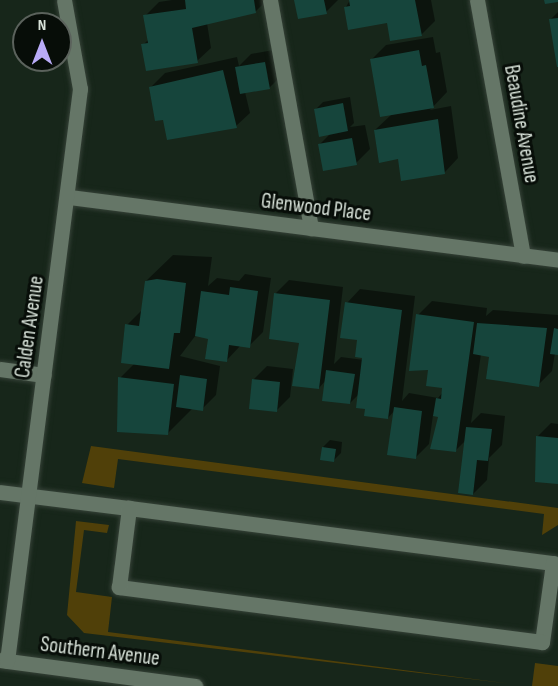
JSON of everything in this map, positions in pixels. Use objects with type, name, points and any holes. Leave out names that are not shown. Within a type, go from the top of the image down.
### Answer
[{"type":"street","name":"Calden Avenue","points":[[3,661],[69,197],[80,89],[64,0]]},
{"type":"street","points":[[270,0],[311,228]]},
{"type":"street","name":"Beaudine Avenue","points":[[477,0],[523,256]]},
{"type":"street","name":"Glenwood Place","points":[[69,197],[558,260]]},
{"type":"street","points":[[0,369],[44,375]]},
{"type":"street","points":[[0,492],[129,508],[552,563],[542,642],[119,587],[129,508]]},
{"type":"street","name":"Southern Avenue","points":[[3,661],[195,686]]},
{"type":"shaded area","points":[[91,446],[558,508],[558,525],[542,535],[544,514],[118,459],[114,488],[82,483]]},
{"type":"shaded area","points":[[76,521],[109,525],[107,533],[84,530],[76,592],[112,597],[108,632],[528,686],[84,633],[67,615]]},
{"type":"shaded area","points":[[535,663],[558,666],[558,686],[532,686]]},
{"type":"building","points":[[185,0],[254,0],[256,13],[192,28],[198,63],[146,71],[141,44],[148,43],[143,15],[186,9]]},
{"type":"building","points":[[294,0],[324,0],[327,14],[298,19]]},
{"type":"building","points":[[349,0],[415,0],[422,36],[390,41],[387,23],[348,30],[344,7],[350,6]]},
{"type":"building","points":[[544,0],[558,0],[558,2],[545,4]]},
{"type":"building","points":[[558,18],[558,67],[557,67],[549,19]]},
{"type":"building","points":[[419,50],[422,66],[426,65],[434,108],[380,117],[370,59]]},
{"type":"building","points":[[265,62],[270,89],[240,94],[235,67]]},
{"type":"building","points":[[223,70],[237,128],[167,140],[163,120],[155,121],[149,87]]},
{"type":"building","points":[[343,103],[348,131],[319,137],[314,109]]},
{"type":"building","points":[[438,119],[445,174],[401,181],[398,159],[379,163],[374,130]]},
{"type":"building","points":[[352,138],[357,165],[323,171],[318,144]]},
{"type":"building","points":[[157,279],[186,283],[180,333],[174,333],[169,369],[121,363],[125,324],[139,326],[145,281]]},
{"type":"building","points":[[230,287],[258,291],[250,348],[229,345],[227,362],[205,359],[208,339],[195,336],[201,291],[229,295]]},
{"type":"building","points":[[274,293],[330,300],[319,389],[292,386],[299,343],[269,339]]},
{"type":"building","points":[[345,302],[402,310],[388,419],[364,416],[365,409],[356,408],[362,358],[355,357],[357,340],[340,338]]},
{"type":"building","points":[[416,314],[474,322],[456,452],[430,449],[438,417],[433,416],[436,398],[441,399],[442,388],[426,386],[428,370],[409,371]]},
{"type":"building","points":[[477,323],[547,328],[539,387],[486,379],[489,357],[473,354]]},
{"type":"building","points":[[554,328],[558,329],[558,355],[550,354]]},
{"type":"building","points":[[326,370],[355,374],[350,404],[322,401]]},
{"type":"building","points":[[180,375],[207,379],[203,411],[176,407]]},
{"type":"building","points":[[118,377],[174,384],[168,435],[117,432]]},
{"type":"building","points":[[252,379],[280,382],[277,412],[249,409]]},
{"type":"building","points":[[394,407],[422,411],[416,459],[387,455]]},
{"type":"building","points":[[466,427],[492,429],[488,461],[477,460],[473,495],[458,493]]},
{"type":"building","points":[[536,436],[558,438],[558,484],[535,482]]},
{"type":"building","points":[[322,447],[336,449],[334,462],[320,460]]}]
